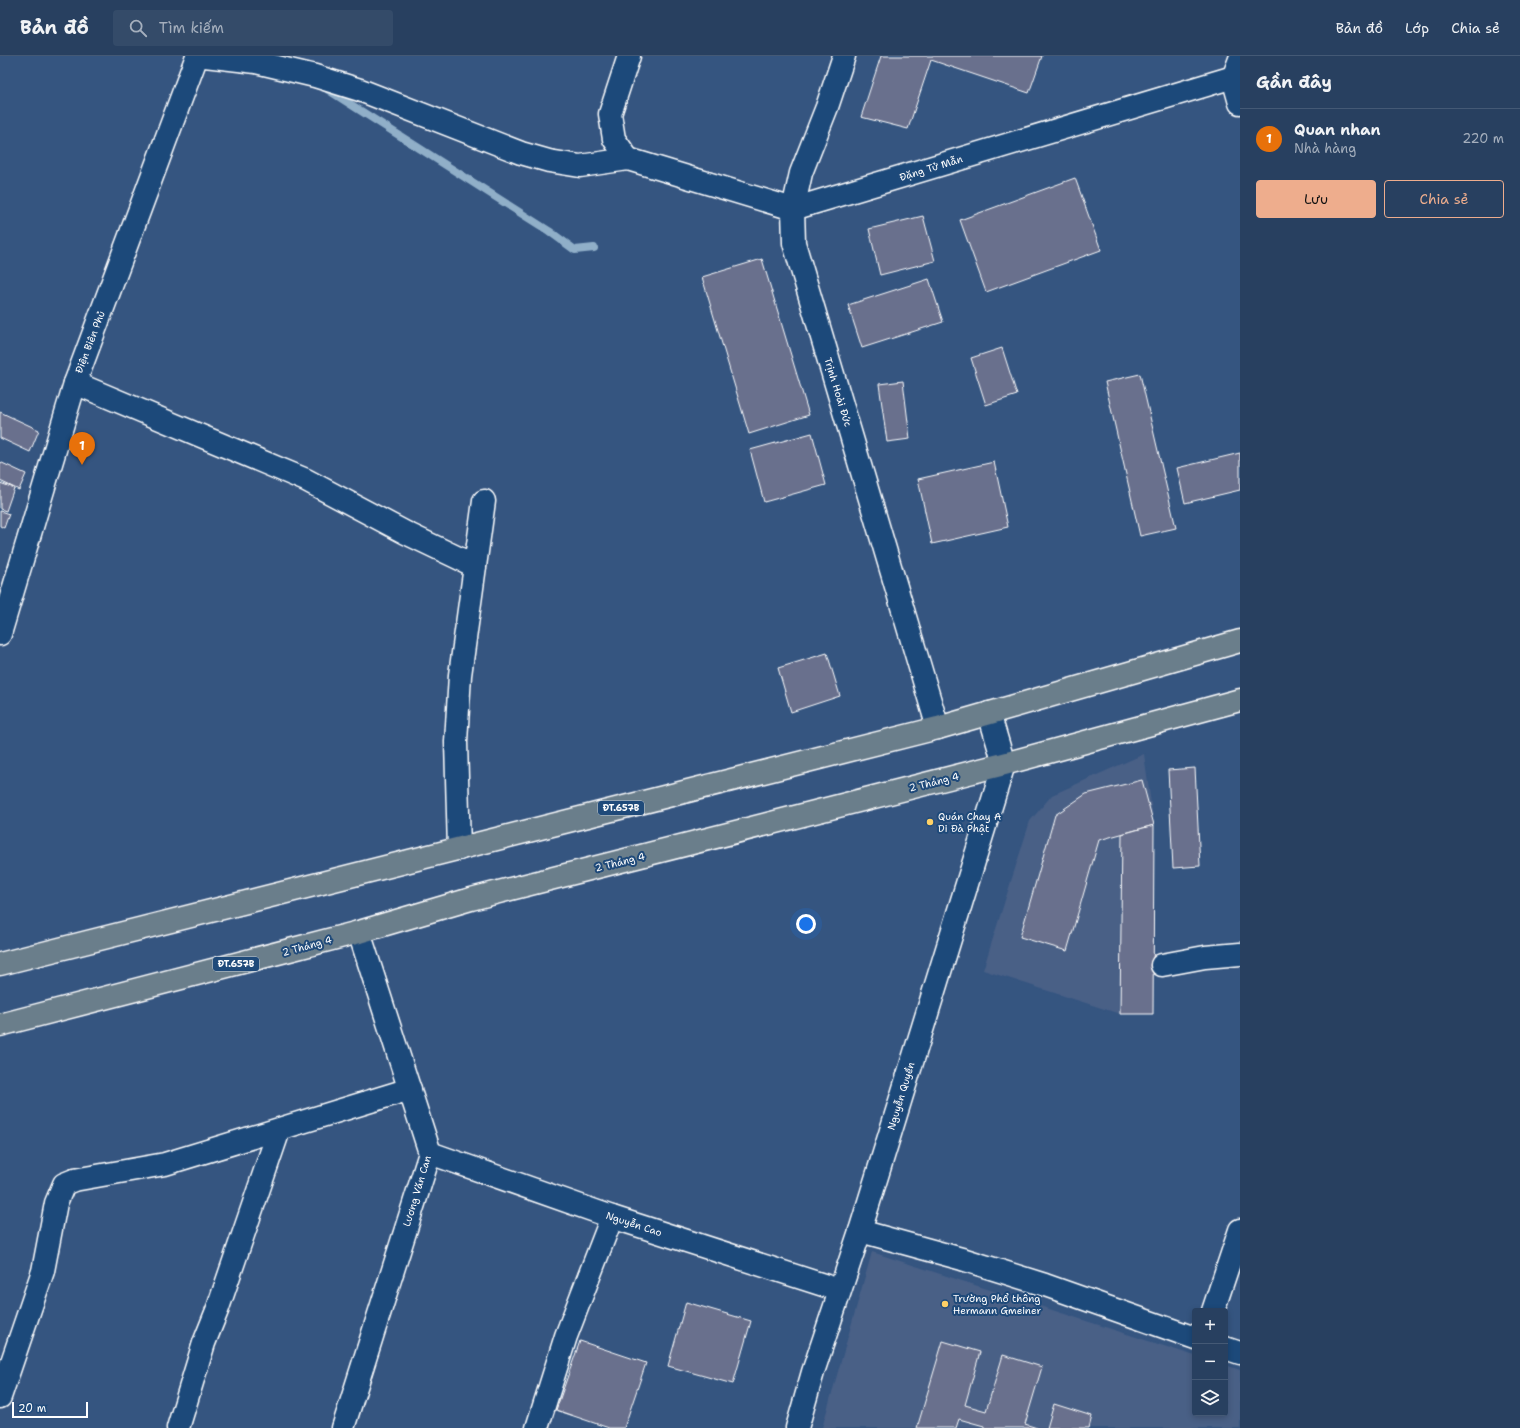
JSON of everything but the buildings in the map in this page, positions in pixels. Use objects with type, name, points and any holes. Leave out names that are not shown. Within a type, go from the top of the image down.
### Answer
[{"type":"main road","name":"ĐT.657B","points":[[1,963],[938,728],[1240,641]]},
{"type":"main road","name":"2 Tháng 4","points":[[0,1025],[359,932],[471,899],[1004,764],[1240,700]]},
{"type":"street","name":"Điện Biên Phủ","points":[[0,634],[75,383],[197,56]]},
{"type":"street","points":[[205,56],[256,62],[315,76],[360,90],[521,153],[549,161],[580,166],[628,159],[793,209]]},
{"type":"street","points":[[628,159],[614,138],[610,114],[629,56]]},
{"type":"street","name":"Trịnh Hoài Đức","points":[[844,56],[827,107],[801,173],[793,209],[794,243],[804,281],[938,728]]},
{"type":"street","points":[[1238,71],[1240,102]]},
{"type":"street","name":"Đặng Tử Mẫn","points":[[793,209],[1238,71]]},
{"type":"street","points":[[75,383],[306,480],[406,533],[475,566]]},
{"type":"street","points":[[459,849],[456,742],[460,675],[484,501]]},
{"type":"street","points":[[989,713],[1004,764]]},
{"type":"street","name":"Nguyễn Quyền","points":[[798,1428],[839,1290],[860,1230],[1004,764]]},
{"type":"street","name":"Lương Văn Can","points":[[343,1428],[430,1154],[359,932]]},
{"type":"street","points":[[1162,965],[1240,954]]},
{"type":"street","points":[[0,1397],[43,1271],[56,1203],[64,1184],[74,1180],[165,1164],[410,1089]]},
{"type":"street","points":[[178,1428],[204,1343],[218,1308],[278,1130]]},
{"type":"street","name":"Nguyễn Cao","points":[[430,1154],[612,1217],[839,1290]]},
{"type":"street","points":[[537,1428],[566,1336],[612,1217]]},
{"type":"street","points":[[860,1230],[962,1259],[1045,1285],[1192,1337]]},
{"type":"street","points":[[1214,1308],[1240,1230]]},
{"type":"street","points":[[1228,1349],[1240,1353]]},
{"type":"shaded area","points":[[1144,754],[1154,825],[1120,1014],[983,970],[1030,821],[1052,795]]},
{"type":"shaded area","name":"Trường Phổ thông Hermann Gmeiner","points":[[872,1252],[1192,1355],[1192,1416],[1228,1416],[1228,1366],[1240,1370],[1240,1428],[822,1428]]},
{"type":"waterway","points":[[325,88],[549,231],[575,250],[594,248]]},
{"type":"place","name":"Quan nhan","points":[[82,465]]},
{"type":"place","name":"Quán Chay A Di Đà Phật","points":[[930,822]]},
{"type":"place","name":"Trường Phổ thông Hermann Gmeiner","points":[[945,1304]]}]
